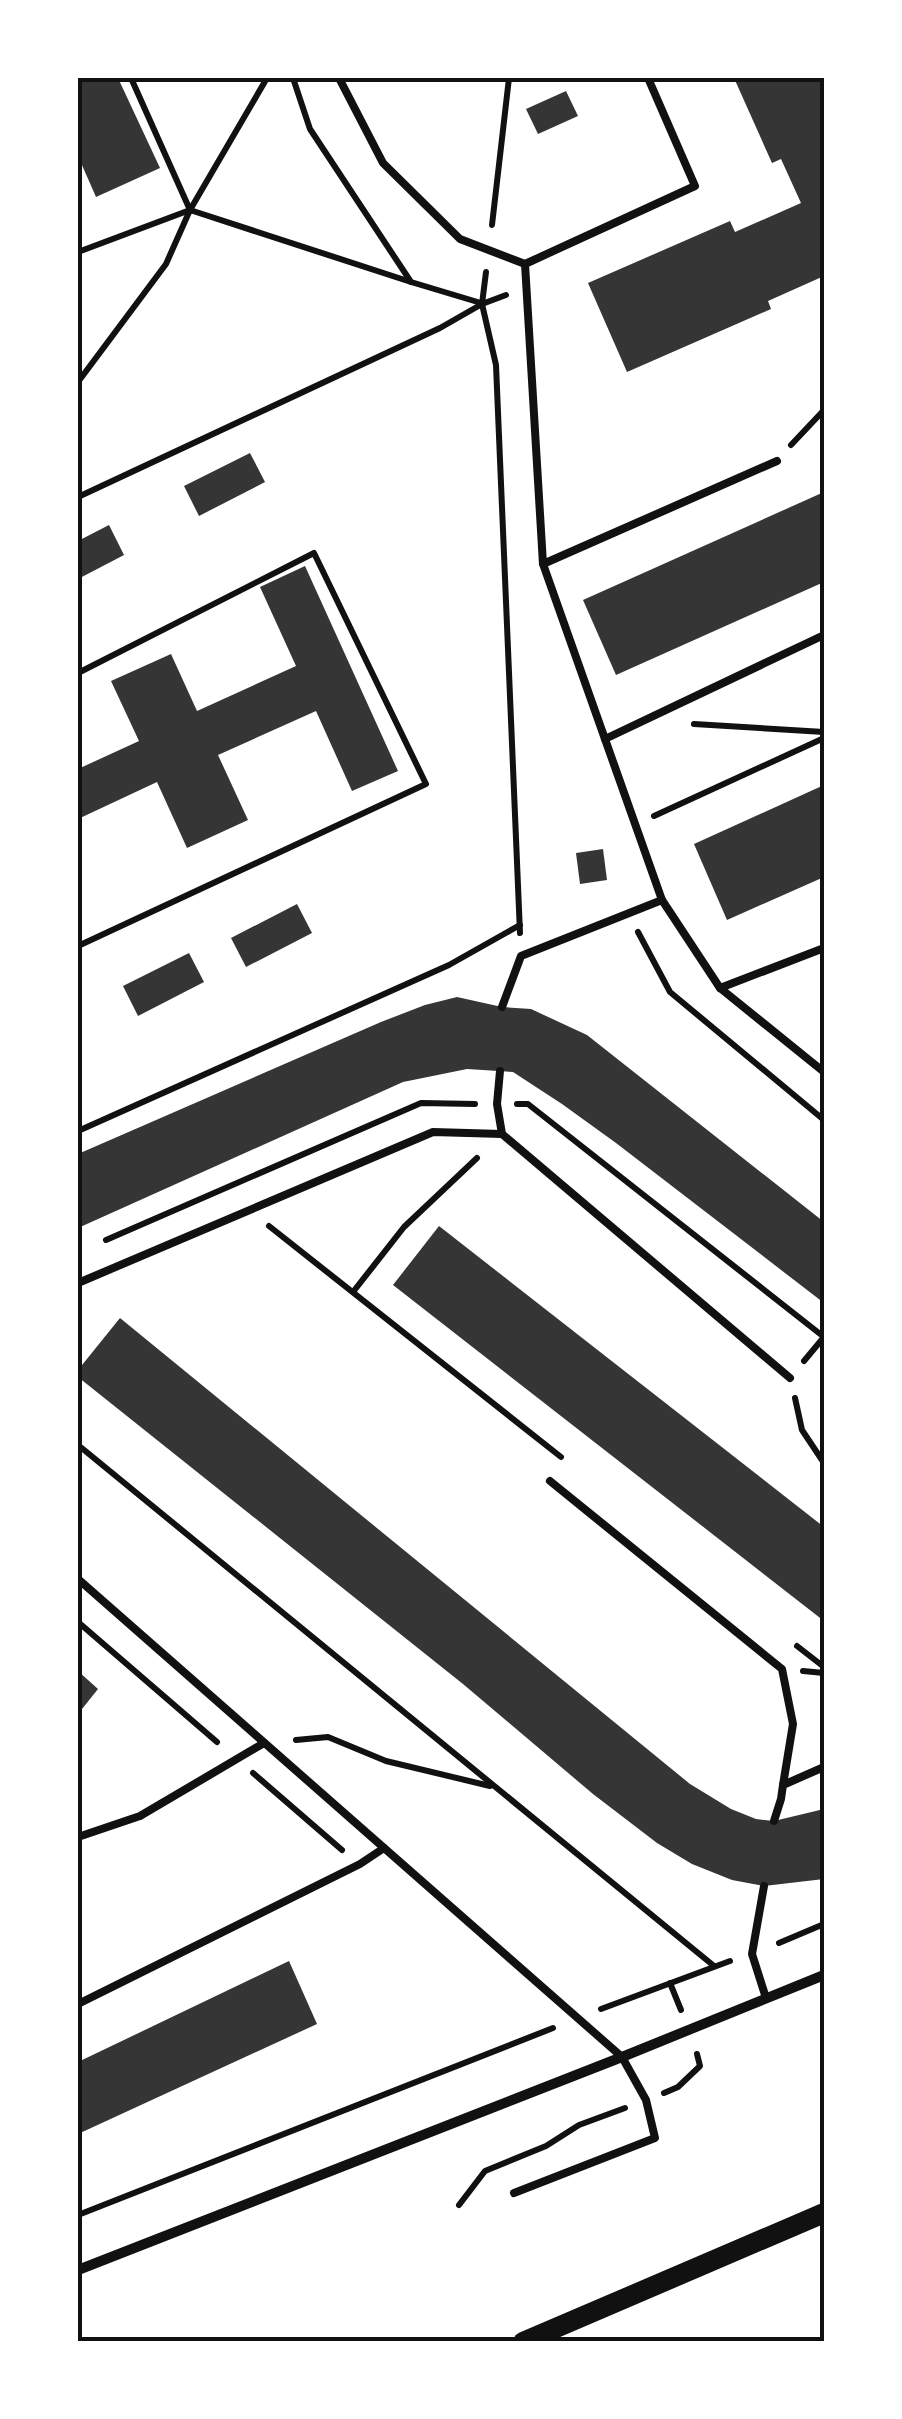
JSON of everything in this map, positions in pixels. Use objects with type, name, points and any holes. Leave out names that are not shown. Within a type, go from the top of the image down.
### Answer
[{"type":"main road","points":[[523,2342],[824,2214]]},
{"type":"street","points":[[78,2270],[824,1974]]},
{"type":"lane","points":[[340,78],[383,163],[460,239],[525,264],[695,186],[648,78]]},
{"type":"lane","points":[[525,264],[542,564],[662,900],[720,988],[824,1072]]},
{"type":"lane","points":[[542,564],[777,461]]},
{"type":"lane","points":[[605,739],[824,635]]},
{"type":"lane","points":[[502,1006],[521,956],[662,900]]},
{"type":"lane","points":[[720,988],[824,948]]},
{"type":"lane","points":[[500,1072],[498,1104],[502,1134]]},
{"type":"lane","points":[[78,1283],[434,1132],[502,1134],[790,1378]]},
{"type":"lane","points":[[550,1480],[782,1669],[793,1724],[774,1821]]},
{"type":"lane","points":[[78,1579],[622,2057],[646,2100],[655,2138],[514,2193]]},
{"type":"lane","points":[[78,1837],[140,1816],[264,1743]]},
{"type":"lane","points":[[783,1785],[824,1766]]},
{"type":"lane","points":[[78,2004],[360,1864],[384,1848]]},
{"type":"lane","points":[[764,1886],[752,1954],[766,1998]]},
{"type":"path","points":[[131,78],[190,210]]},
{"type":"path","points":[[78,382],[166,264],[190,210],[267,78]]},
{"type":"path","points":[[293,78],[310,130],[412,282]]},
{"type":"path","points":[[509,78],[482,304],[496,365],[521,956]]},
{"type":"path","points":[[78,252],[190,210],[482,304]]},
{"type":"path","points":[[78,497],[527,286]]},
{"type":"path","points":[[777,461],[824,410]]},
{"type":"path","points":[[78,674],[314,552],[426,784],[78,946]]},
{"type":"path","points":[[643,721],[824,735]]},
{"type":"path","points":[[635,824],[824,735]]},
{"type":"path","points":[[627,914],[670,992],[824,1120]]},
{"type":"path","points":[[78,1130],[449,965],[520,925]]},
{"type":"path","points":[[96,1245],[421,1102],[528,1104],[824,1337],[790,1378],[802,1430],[824,1463]]},
{"type":"path","points":[[352,1292],[404,1226],[502,1134]]},
{"type":"path","points":[[248,1210],[566,1462]]},
{"type":"path","points":[[78,1445],[714,1966]]},
{"type":"path","points":[[78,1622],[360,1864]]},
{"type":"path","points":[[794,1643],[824,1667]]},
{"type":"path","points":[[264,1743],[328,1737],[386,1761],[496,1787]]},
{"type":"path","points":[[78,2215],[824,1924]]},
{"type":"path","points":[[459,2206],[484,2171],[546,2146],[579,2125],[678,2087],[700,2066],[670,1983]]},
{"type":"path","points":[[536,2016],[551,2029]]},
{"type":"building","points":[[78,78],[118,78],[160,168],[96,197],[78,156]]},
{"type":"building","points":[[734,78],[824,78],[824,276],[768,301],[771,309],[627,372],[588,283],[730,221],[735,232],[801,203],[781,159],[772,163]]},
{"type":"building","points":[[566,91],[578,116],[538,134],[526,109]]},
{"type":"building","points":[[250,453],[265,482],[199,516],[184,486]]},
{"type":"building","points":[[824,492],[824,582],[616,675],[583,600]]},
{"type":"building","points":[[109,525],[124,555],[78,579],[78,541]]},
{"type":"building","points":[[305,566],[398,771],[352,791],[316,711],[218,755],[248,820],[187,848],[157,782],[78,819],[78,769],[139,741],[111,681],[171,654],[197,711],[296,666],[260,587]]},
{"type":"building","points":[[824,785],[824,877],[727,920],[694,844]]},
{"type":"building","points":[[603,849],[607,880],[580,884],[576,853]]},
{"type":"building","points":[[297,904],[312,933],[246,967],[231,938]]},
{"type":"building","points":[[189,953],[204,982],[138,1016],[123,986]]},
{"type":"building","points":[[457,997],[531,1009],[587,1035],[824,1222],[824,1303],[616,1143],[513,1072],[467,1069],[403,1082],[78,1228],[78,1154],[381,1022]]},
{"type":"building","points":[[439,1226],[824,1527],[824,1621],[393,1285]]},
{"type":"building","points":[[120,1318],[690,1784],[756,1819],[774,1821],[824,1809],[824,1879],[764,1886],[732,1880],[692,1864],[657,1843],[593,1794],[463,1684],[78,1377],[78,1370]]},
{"type":"building","points":[[78,1671],[98,1689],[78,1714]]},
{"type":"building","points":[[289,1961],[317,2024],[78,2134],[78,2062]]}]
